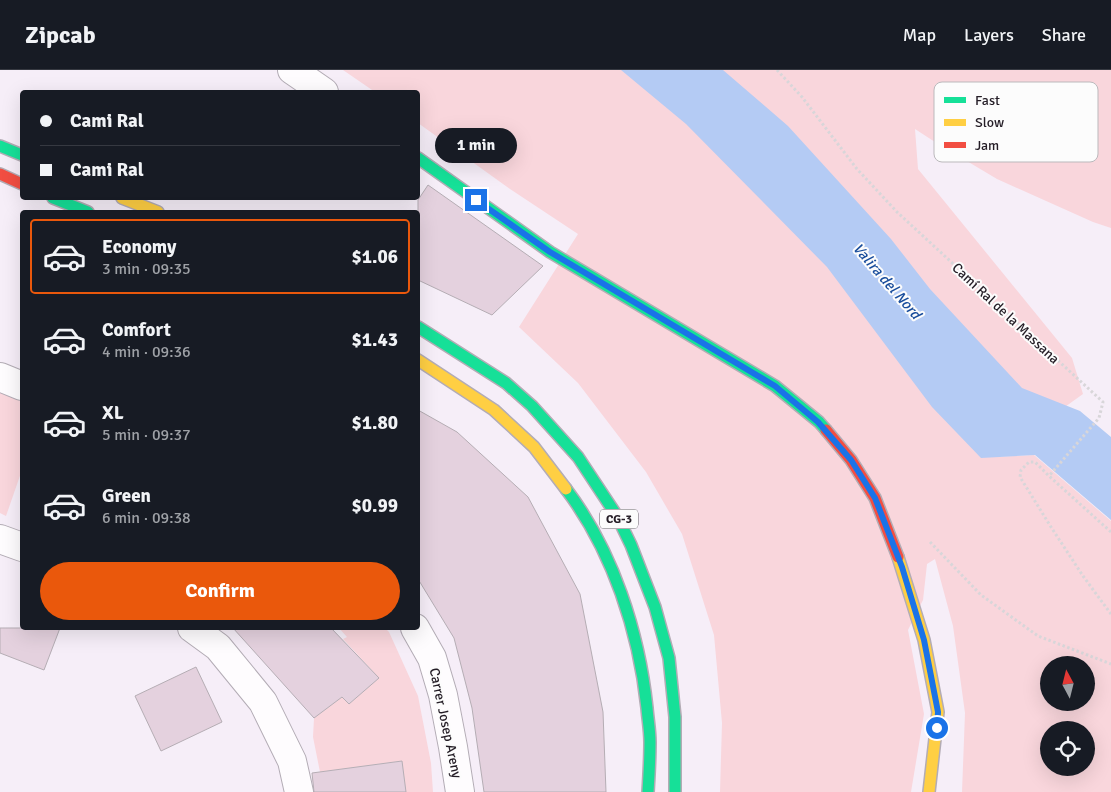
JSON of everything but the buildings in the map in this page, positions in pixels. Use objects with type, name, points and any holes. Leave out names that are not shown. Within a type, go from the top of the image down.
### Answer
[{"type":"main road","points":[[0,146],[20,155]]},
{"type":"main road","points":[[420,159],[550,252],[775,386],[818,422],[851,460],[875,498],[902,567],[924,640],[938,712],[929,792]]},
{"type":"main road","points":[[0,174],[20,183]]},
{"type":"main road","points":[[59,200],[83,210]]},
{"type":"main road","points":[[127,200],[153,210]]},
{"type":"main road","name":"CG-3","points":[[420,328],[506,383],[532,406],[578,457],[617,516],[631,545],[655,607],[669,658],[675,717],[675,792]]},
{"type":"main road","name":"CG-3","points":[[420,361],[494,410],[534,447],[576,502],[596,537],[616,578],[634,633],[644,680],[650,741],[648,792]]},
{"type":"street","points":[[292,70],[321,90]]},
{"type":"street","points":[[0,377],[20,385]]},
{"type":"street","points":[[0,539],[20,546]]},
{"type":"street","points":[[195,630],[218,647],[263,702],[292,761],[299,792]]},
{"type":"street","name":"Carrer Josep Areny","points":[[416,630],[432,658],[443,695],[460,792]]},
{"type":"path","name":"Camí Ral de la Massana","points":[[777,70],[802,97],[857,169],[897,212],[1102,402],[1099,418],[1049,476]]},
{"type":"path","points":[[1111,532],[1035,462],[1029,462],[1021,470],[1020,477],[1051,527],[1111,614]]},
{"type":"path","points":[[924,535],[981,595],[1038,636],[1111,664]]},
{"type":"shaded area","points":[[343,70],[1111,70],[1111,228],[1093,222],[997,179],[969,162],[1098,162],[1098,82],[934,82],[934,141],[915,129],[918,169],[1072,358],[1083,394],[995,457],[1034,455],[1111,521],[1111,792],[962,792],[965,713],[953,626],[935,559],[927,564],[923,600],[908,630],[924,714],[911,792],[720,792],[722,723],[714,635],[682,534],[646,472],[578,383],[519,327],[578,234],[510,189],[420,124],[420,90],[372,90]]},
{"type":"shaded area","points":[[0,391],[20,399],[20,476],[6,516],[0,513]]},
{"type":"shaded area","points":[[341,630],[387,630],[389,632],[418,696],[431,763],[433,792],[379,792],[401,761],[320,772],[313,737],[314,718],[342,697],[349,704],[379,678],[343,639],[347,637]]},
{"type":"water","name":"Valira del Nord","points":[[621,70],[723,70],[788,126],[891,239],[930,289],[1022,388],[1080,411],[1111,437],[1111,520],[1035,455],[981,458],[932,407],[827,267],[686,124]]},
{"type":"traffic: fast","points":[[0,146],[20,154]]},
{"type":"traffic: fast","points":[[420,159],[550,252],[775,386],[826,430]]},
{"type":"traffic: fast","points":[[58,200],[83,210]]},
{"type":"traffic: fast","points":[[420,328],[506,383],[532,406],[578,457],[617,516],[631,545],[655,607],[669,658],[675,717],[675,792]]},
{"type":"traffic: fast","points":[[566,489],[583,513],[610,566],[621,593],[638,650],[650,742],[648,792]]},
{"type":"traffic: slow","points":[[127,200],[153,210]]},
{"type":"traffic: slow","points":[[420,361],[494,410],[534,447],[566,489]]},
{"type":"traffic: slow","points":[[898,557],[924,640],[938,712],[929,792]]},
{"type":"traffic: jam","points":[[0,174],[20,183]]},
{"type":"traffic: jam","points":[[826,430],[851,460],[875,498],[898,557]]},
{"type":"route","points":[[476,200],[550,252],[775,386],[818,422],[851,460],[875,498],[902,567],[924,640],[938,712],[937,728]]}]
